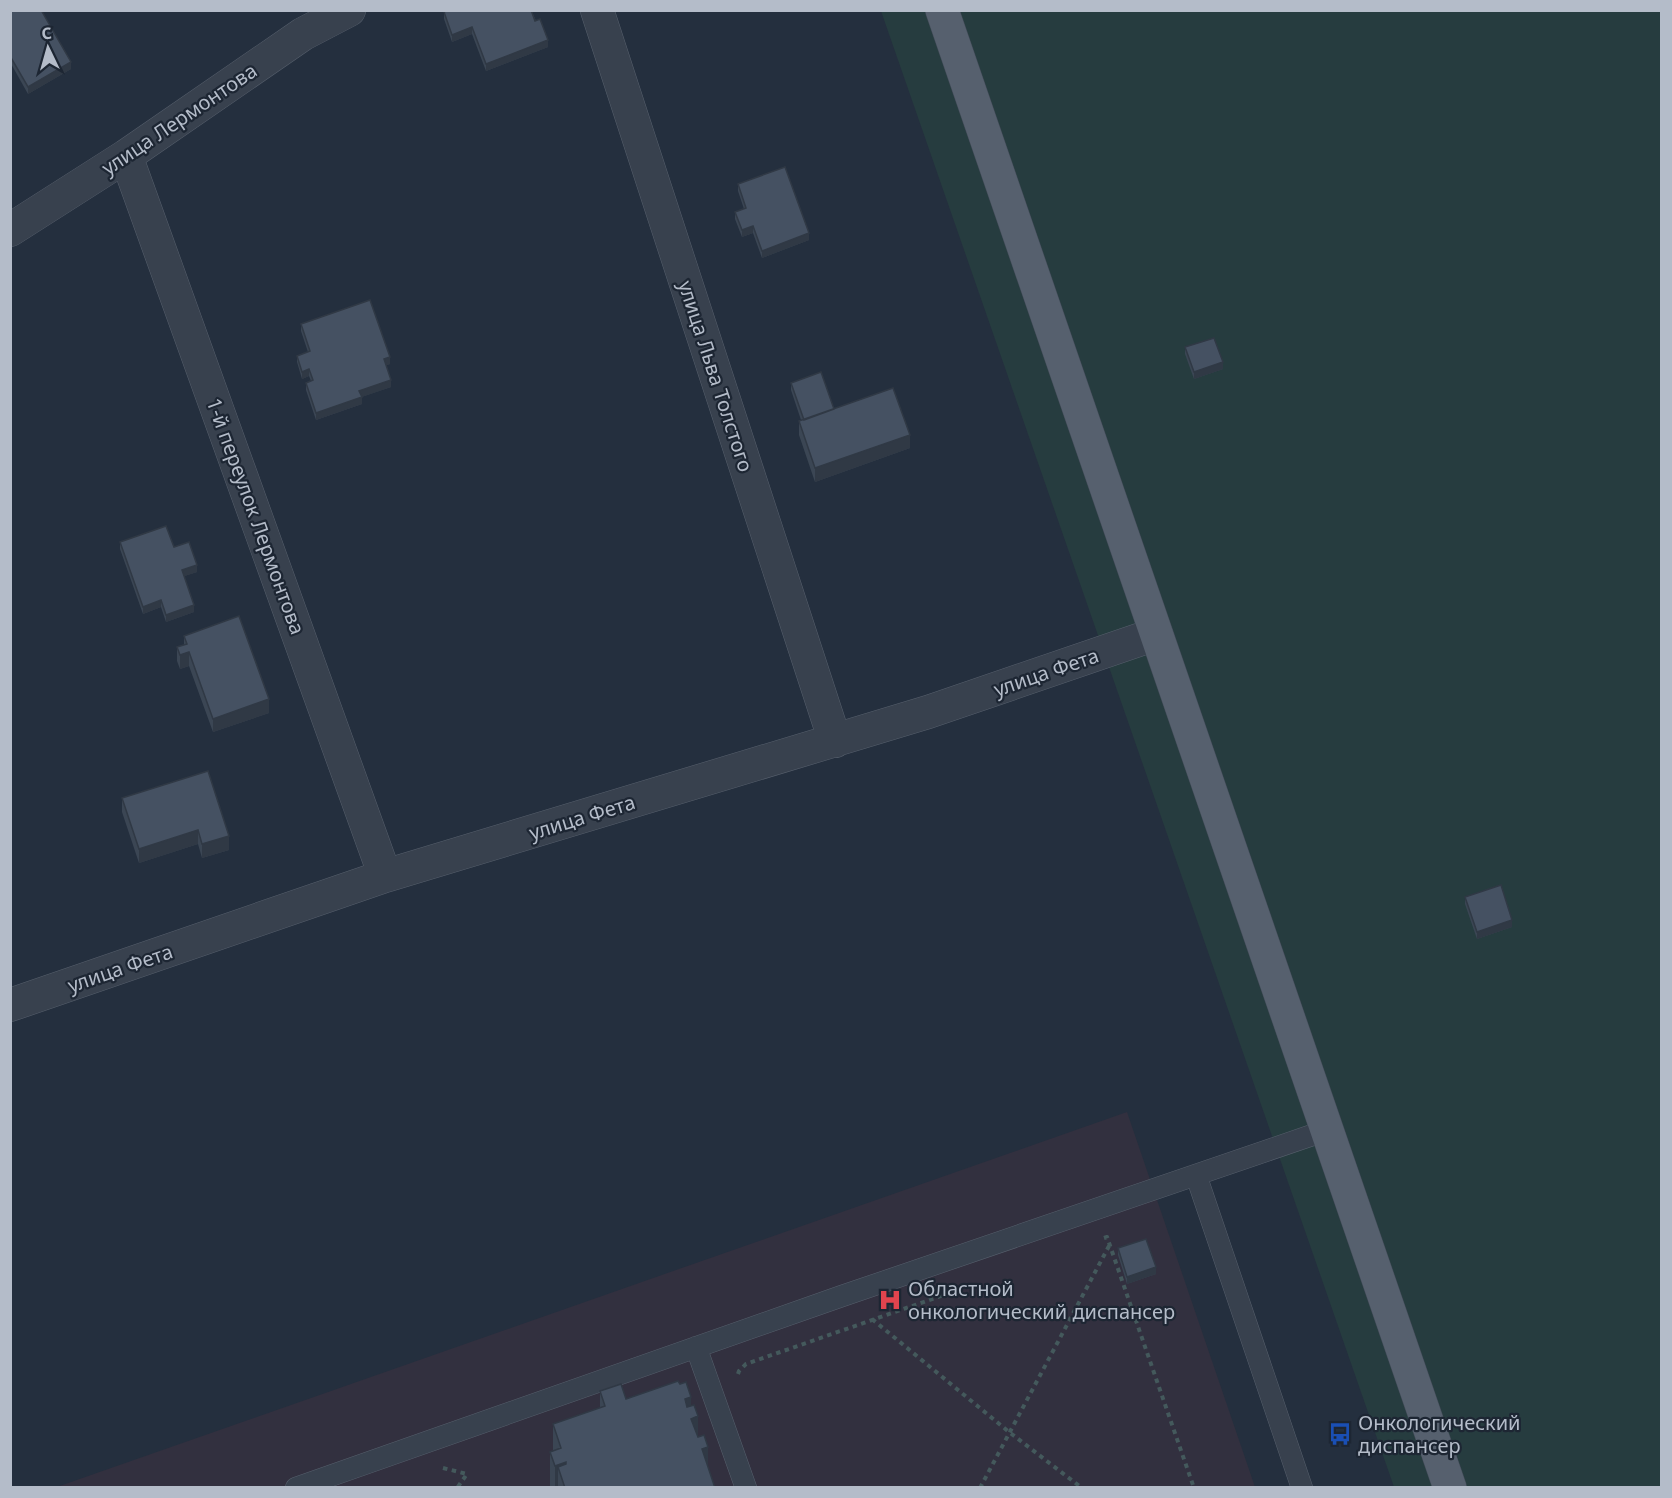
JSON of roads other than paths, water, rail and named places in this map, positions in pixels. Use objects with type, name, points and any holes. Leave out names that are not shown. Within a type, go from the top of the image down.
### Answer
[{"type":"main road","points":[[942,10],[1450,1488]]},
{"type":"street","name":"улица Лермонтова","points":[[10,230],[126,156],[303,34],[349,10]]},
{"type":"street","name":"улица Льва Толстого","points":[[597,10],[835,741]]},
{"type":"street","name":"1-й переулок Лермонтова","points":[[126,156],[386,876]]},
{"type":"street","name":"улица Фета","points":[[10,1005],[386,876],[928,712],[1156,634]]},
{"type":"lane","points":[[296,1488],[696,1347],[1327,1130]]},
{"type":"lane","points":[[1196,1175],[1302,1488]]},
{"type":"lane","points":[[696,1347],[746,1488]]},
{"type":"place","name":"Областной онкологический диспансер","points":[[890,1300]]},
{"type":"place","name":"Онкологический диспансер","points":[[1340,1434]]}]
